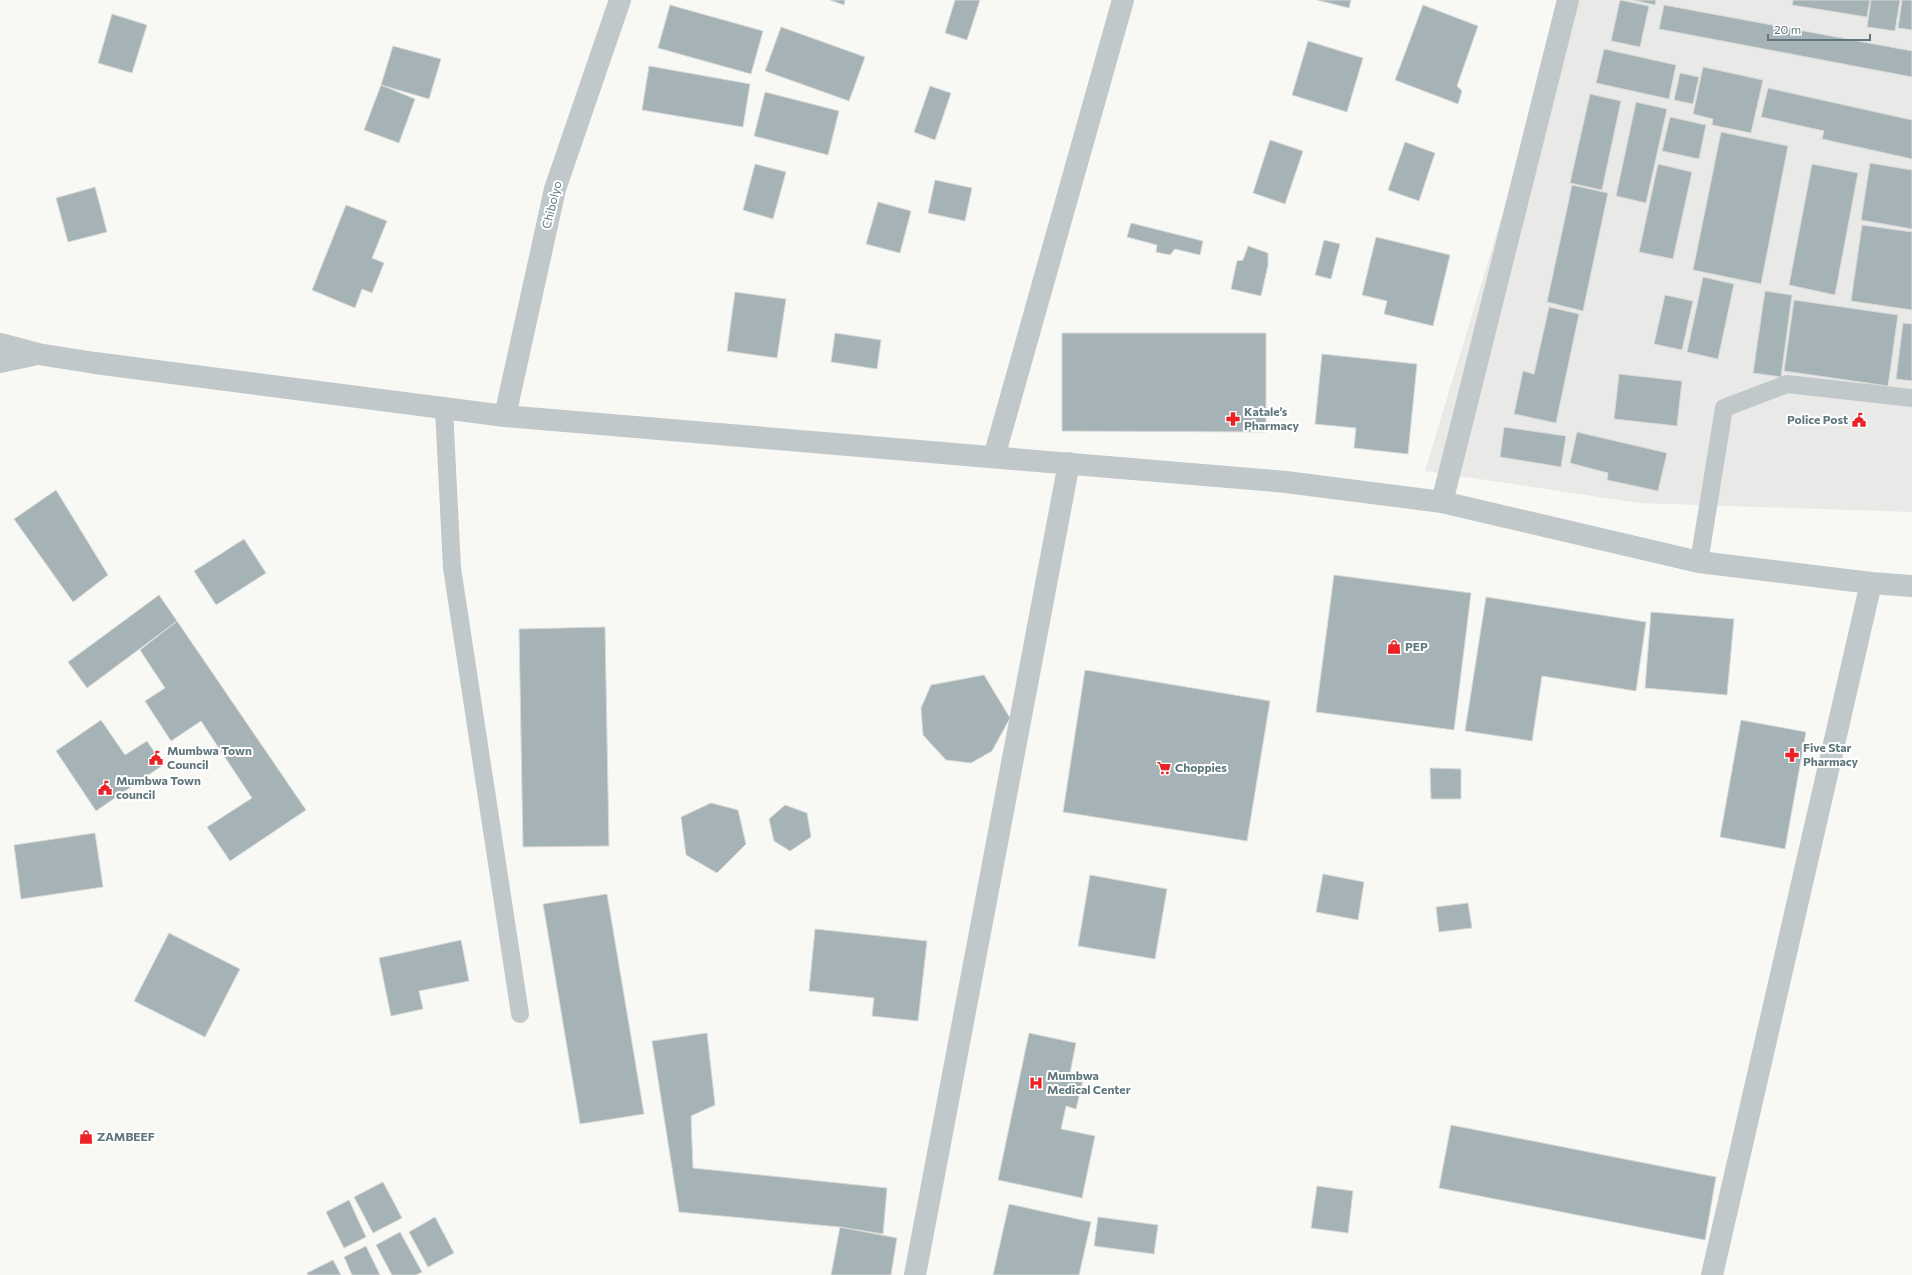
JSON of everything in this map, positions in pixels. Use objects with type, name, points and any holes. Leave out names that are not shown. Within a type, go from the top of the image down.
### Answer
[{"type":"street","name":"Chibolyo","points":[[505,416],[555,189],[620,0]]},
{"type":"street","points":[[994,457],[1123,0]]},
{"type":"street","points":[[1442,502],[1568,0]]},
{"type":"street","points":[[0,344],[38,354],[94,363],[505,416],[1286,482],[1442,502],[1699,562],[1871,583],[1912,586]]},
{"type":"street","points":[[0,362],[38,354]]},
{"type":"street","points":[[915,1275],[1069,463]]},
{"type":"street","points":[[1712,1275],[1871,583]]},
{"type":"lane","points":[[1699,562],[1724,408],[1787,384],[1912,398]]},
{"type":"lane","points":[[444,408],[452,568],[520,1014]]},
{"type":"shaded area","points":[[1567,0],[1912,0],[1912,512],[1639,503],[1425,471]]},
{"type":"building","points":[[830,0],[845,0],[844,5]]},
{"type":"building","points":[[955,0],[980,0],[967,40],[945,33]]},
{"type":"building","points":[[1317,0],[1351,0],[1349,8]]},
{"type":"building","points":[[1620,0],[1649,6],[1640,47],[1611,41]]},
{"type":"building","points":[[1633,0],[1656,0],[1655,5]]},
{"type":"building","points":[[1793,0],[1870,0],[1867,17],[1792,5]]},
{"type":"building","points":[[1871,0],[1900,0],[1895,31],[1867,27]]},
{"type":"building","points":[[1902,0],[1912,0],[1912,30],[1898,28]]},
{"type":"building","points":[[670,5],[763,31],[751,74],[658,48]]},
{"type":"building","points":[[1423,5],[1478,26],[1457,86],[1462,91],[1458,104],[1395,80]]},
{"type":"building","points":[[1664,5],[1912,51],[1912,77],[1659,29]]},
{"type":"building","points":[[112,14],[147,25],[132,73],[98,63]]},
{"type":"building","points":[[781,27],[865,57],[849,101],[765,71]]},
{"type":"building","points":[[1308,41],[1363,58],[1347,112],[1292,95]]},
{"type":"building","points":[[393,46],[441,59],[429,99],[381,85]]},
{"type":"building","points":[[1604,49],[1676,65],[1669,99],[1596,83]]},
{"type":"building","points":[[649,66],[750,84],[743,127],[642,110]]},
{"type":"building","points":[[1703,67],[1763,80],[1751,133],[1712,125],[1713,119],[1693,114]]},
{"type":"building","points":[[1680,73],[1699,77],[1693,104],[1674,100]]},
{"type":"building","points":[[381,85],[415,99],[399,143],[364,130]]},
{"type":"building","points":[[930,86],[951,93],[935,140],[914,132]]},
{"type":"building","points":[[1768,88],[1912,120],[1912,159],[1822,139],[1824,131],[1761,117]]},
{"type":"building","points":[[765,92],[839,111],[828,155],[754,136]]},
{"type":"building","points":[[1590,94],[1621,101],[1602,190],[1570,183]]},
{"type":"building","points":[[1636,102],[1667,109],[1646,203],[1616,196]]},
{"type":"building","points":[[1670,117],[1706,125],[1699,159],[1662,151]]},
{"type":"building","points":[[1721,132],[1788,146],[1761,284],[1693,270]]},
{"type":"building","points":[[1270,140],[1303,151],[1285,204],[1253,193]]},
{"type":"building","points":[[1405,142],[1435,153],[1419,201],[1388,190]]},
{"type":"building","points":[[1870,163],[1912,170],[1912,229],[1861,220]]},
{"type":"building","points":[[755,164],[786,172],[773,219],[743,210]]},
{"type":"building","points":[[1658,164],[1692,172],[1673,259],[1639,252]]},
{"type":"building","points":[[1812,164],[1858,173],[1835,295],[1789,285]]},
{"type":"building","points":[[935,180],[972,188],[965,221],[928,213]]},
{"type":"building","points":[[1572,185],[1608,193],[1583,311],[1547,302]]},
{"type":"building","points":[[95,187],[107,232],[68,242],[56,198]]},
{"type":"building","points":[[878,202],[911,211],[900,253],[866,244]]},
{"type":"building","points":[[346,205],[387,221],[372,258],[384,263],[372,293],[362,289],[355,308],[312,290]]},
{"type":"building","points":[[1131,223],[1203,241],[1200,255],[1175,249],[1170,255],[1156,252],[1157,245],[1127,237]]},
{"type":"building","points":[[1862,225],[1912,232],[1912,310],[1851,301]]},
{"type":"building","points":[[1376,237],[1450,255],[1433,326],[1384,314],[1387,301],[1362,295]]},
{"type":"building","points":[[1324,240],[1340,244],[1331,279],[1315,275]]},
{"type":"building","points":[[1248,246],[1268,253],[1268,265],[1261,296],[1231,289],[1237,261],[1243,260]]},
{"type":"building","points":[[1703,277],[1734,284],[1718,359],[1687,352]]},
{"type":"building","points":[[1765,291],[1792,295],[1781,377],[1753,373]]},
{"type":"building","points":[[735,292],[786,299],[777,358],[727,351]]},
{"type":"building","points":[[1665,295],[1693,301],[1682,350],[1654,344]]},
{"type":"building","points":[[1794,300],[1898,315],[1888,386],[1784,371]]},
{"type":"building","points":[[1549,307],[1579,314],[1556,423],[1514,414],[1523,371],[1534,374]]},
{"type":"building","points":[[1903,323],[1912,324],[1912,381],[1896,379]]},
{"type":"building","points":[[835,333],[881,340],[877,369],[831,362]]},
{"type":"building","points":[[1062,333],[1266,333],[1266,432],[1062,431]]},
{"type":"building","points":[[1322,354],[1417,364],[1408,454],[1354,448],[1356,428],[1315,424]]},
{"type":"building","points":[[1619,374],[1682,381],[1677,426],[1614,419]]},
{"type":"building","points":[[1504,427],[1566,436],[1561,467],[1500,457]]},
{"type":"building","points":[[1577,432],[1667,453],[1658,491],[1607,480],[1608,473],[1570,463]]},
{"type":"building","points":[[56,490],[108,575],[73,602],[14,519]]},
{"type":"building","points":[[244,539],[266,573],[216,605],[194,571]]},
{"type":"building","points":[[1334,575],[1471,593],[1454,730],[1316,712]]},
{"type":"building","points":[[159,595],[177,621],[87,688],[68,662]]},
{"type":"building","points":[[1486,597],[1646,622],[1636,691],[1542,676],[1532,741],[1465,731]]},
{"type":"building","points":[[1651,612],[1734,619],[1727,695],[1645,688]]},
{"type":"building","points":[[177,621],[306,810],[230,861],[207,827],[252,798],[201,721],[171,741],[145,701],[165,688],[140,650]]},
{"type":"building","points":[[605,627],[609,846],[523,847],[519,629]]},
{"type":"building","points":[[1085,670],[1270,701],[1247,841],[1063,812]]},
{"type":"building","points":[[984,675],[1010,718],[992,751],[971,763],[946,760],[923,735],[921,708],[931,685]]},
{"type":"building","name":"Mumbwa Town council","points":[[101,720],[125,755],[147,741],[163,765],[96,811],[56,751]]},
{"type":"building","points":[[1741,720],[1806,732],[1785,849],[1720,837]]},
{"type":"building","points":[[1430,768],[1461,769],[1461,799],[1431,799]]},
{"type":"building","points":[[711,803],[738,810],[746,844],[717,873],[686,855],[681,817]]},
{"type":"building","points":[[785,805],[807,813],[811,837],[790,851],[774,841],[769,819]]},
{"type":"building","points":[[95,833],[103,887],[21,899],[14,845]]},
{"type":"building","points":[[1323,874],[1364,882],[1358,920],[1316,912]]},
{"type":"building","points":[[1090,875],[1167,889],[1155,959],[1078,946]]},
{"type":"building","points":[[607,894],[644,1114],[580,1124],[543,904]]},
{"type":"building","points":[[1468,903],[1472,928],[1439,932],[1436,907]]},
{"type":"building","points":[[815,929],[927,941],[918,1021],[872,1016],[874,998],[809,991]]},
{"type":"building","points":[[169,933],[240,969],[205,1037],[134,1001]]},
{"type":"building","points":[[461,940],[469,981],[419,991],[423,1009],[391,1016],[379,958]]},
{"type":"building","points":[[707,1033],[715,1105],[691,1116],[693,1168],[887,1188],[883,1234],[840,1227],[679,1212],[652,1041]]},
{"type":"building","points":[[1029,1033],[1076,1043],[1070,1073],[1084,1076],[1076,1109],[1066,1106],[1061,1129],[1095,1136],[1082,1198],[998,1180]]},
{"type":"building","points":[[1451,1125],[1716,1177],[1705,1240],[1439,1188]]},
{"type":"building","points":[[383,1182],[402,1218],[373,1233],[354,1197]]},
{"type":"building","points":[[1317,1186],[1353,1191],[1348,1233],[1311,1228]]},
{"type":"building","points":[[349,1200],[366,1237],[344,1248],[326,1212]]},
{"type":"building","points":[[1009,1204],[1091,1222],[1079,1275],[993,1275]]},
{"type":"building","points":[[435,1217],[454,1253],[428,1267],[409,1232]]},
{"type":"building","points":[[1098,1217],[1158,1225],[1154,1254],[1094,1246]]},
{"type":"building","points":[[840,1227],[897,1238],[891,1275],[831,1275]]},
{"type":"building","points":[[400,1232],[422,1272],[416,1275],[392,1275],[376,1245]]},
{"type":"building","points":[[366,1246],[380,1275],[352,1275],[344,1257]]},
{"type":"building","points":[[333,1260],[341,1275],[308,1275],[307,1273]]},
{"type":"place","name":"Katale’s Pharmacy","points":[[1233,419]]},
{"type":"place","name":"Police Post","points":[[1859,420]]},
{"type":"place","name":"PEP","points":[[1394,647]]},
{"type":"place","name":"Five Star Pharmacy","points":[[1792,755]]},
{"type":"place","name":"Mumbwa Town Council","points":[[156,758]]},
{"type":"place","name":"Choppies","points":[[1164,768]]},
{"type":"place","name":"Mumbwa Town council","points":[[105,788]]},
{"type":"place","name":"Mumbwa Medical Center","points":[[1036,1083]]},
{"type":"place","name":"ZAMBEEF","points":[[86,1137]]}]
